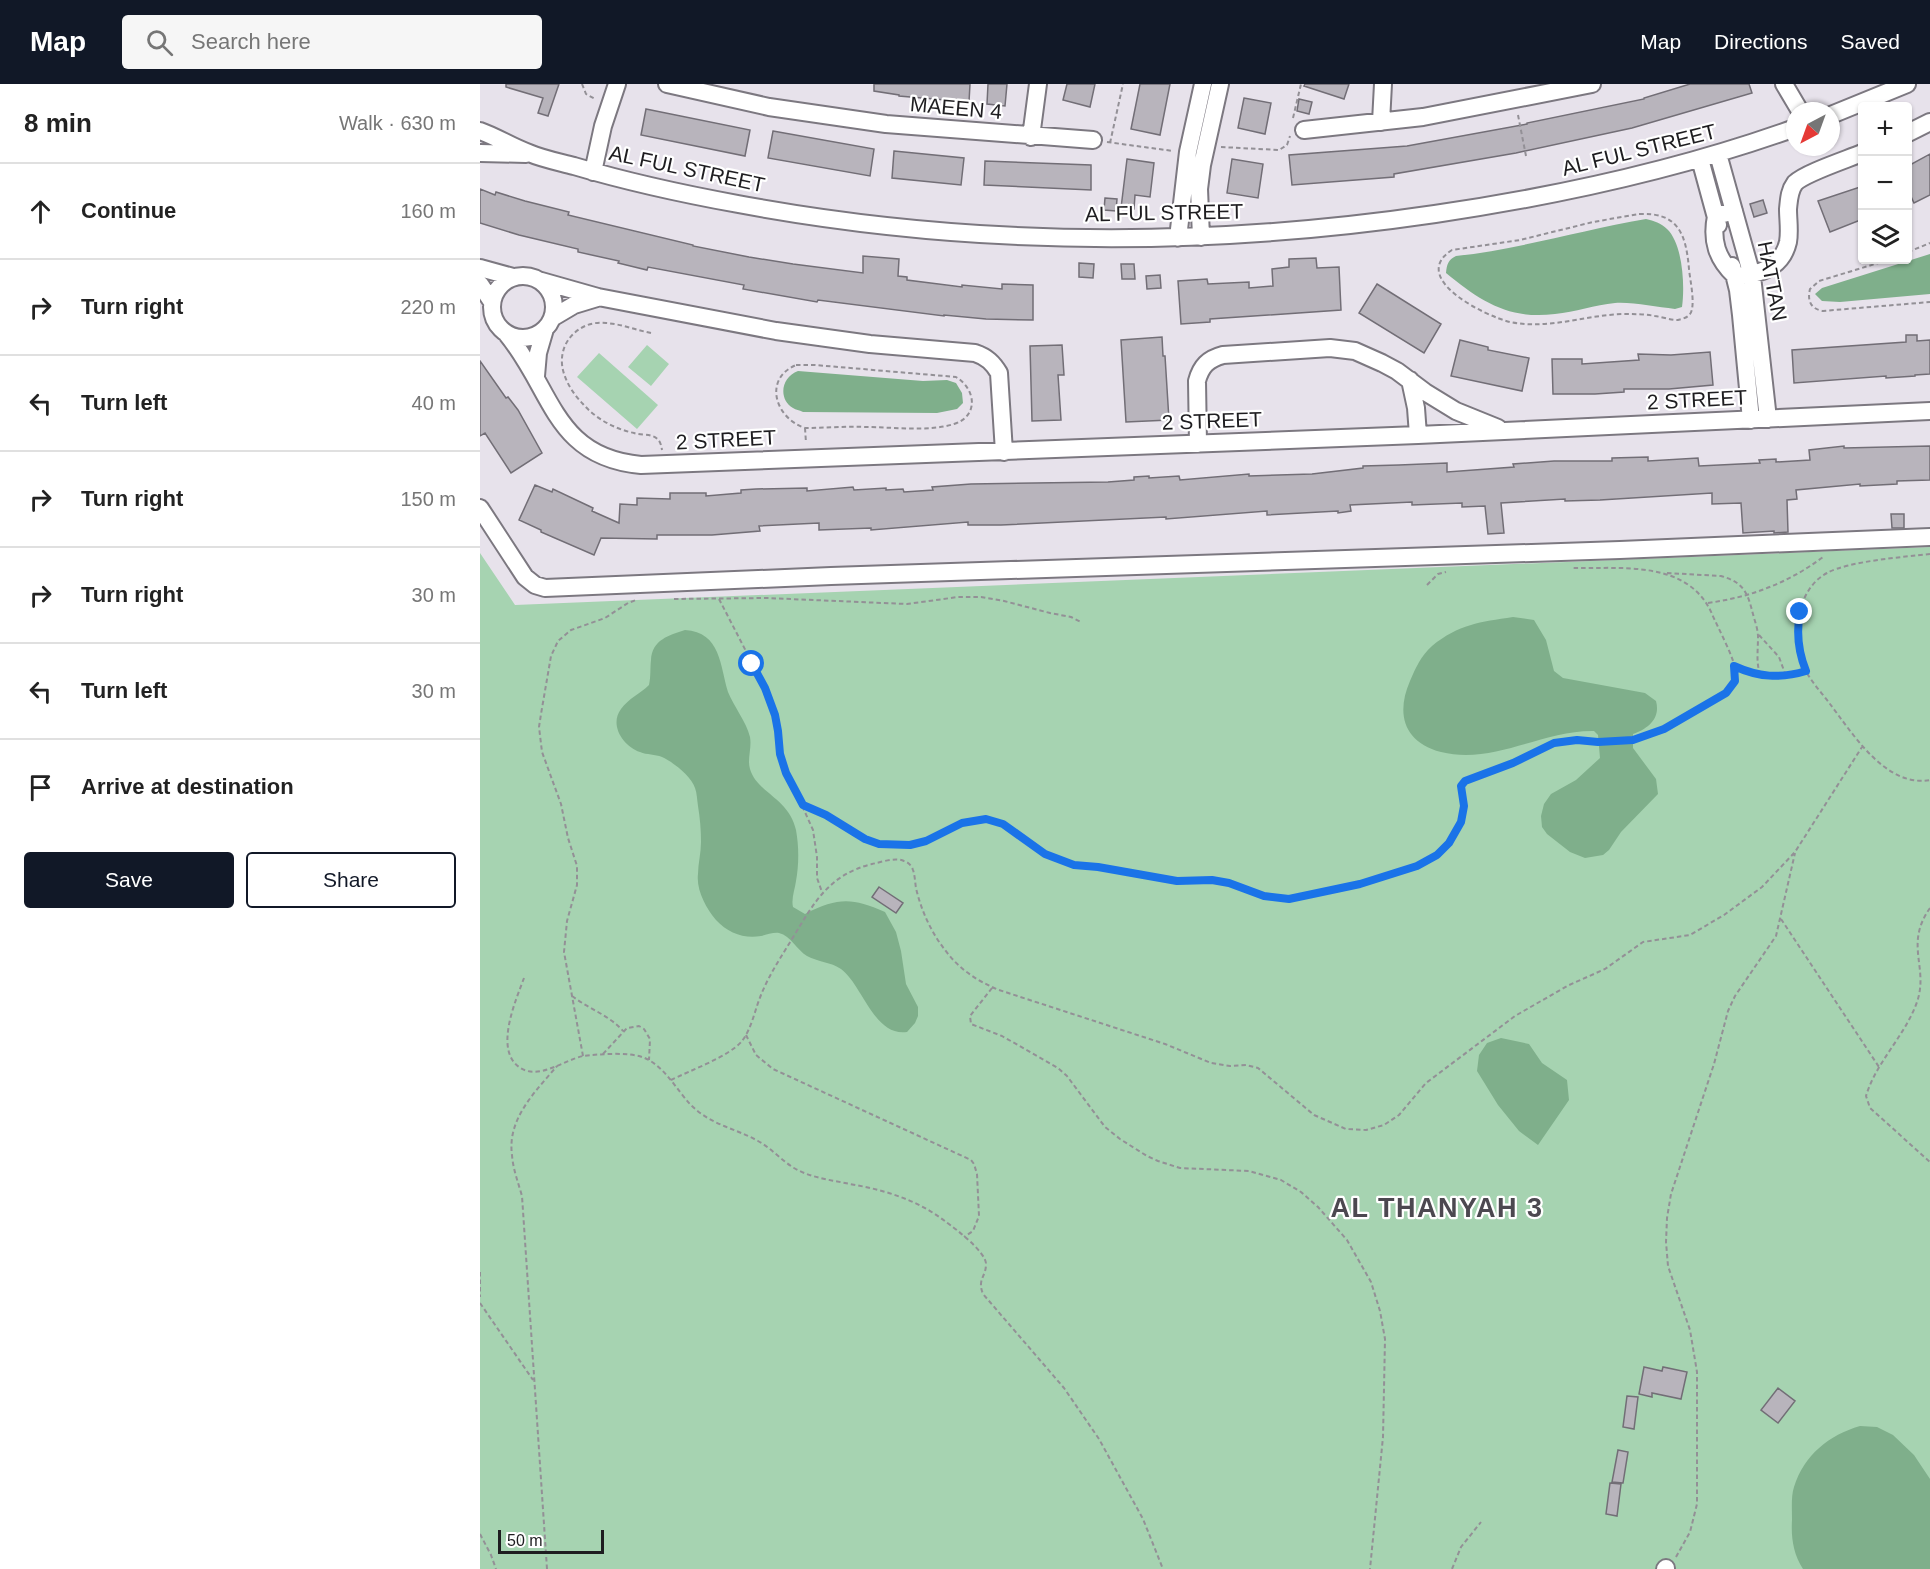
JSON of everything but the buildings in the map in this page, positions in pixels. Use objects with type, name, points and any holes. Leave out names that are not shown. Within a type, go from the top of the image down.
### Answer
[{"type":"street","points":[[593,172],[609,105],[617,84]]},
{"type":"street","name":"MAEEN 4","points":[[667,84],[736,91],[769,107],[886,124],[1093,140]]},
{"type":"street","points":[[1031,137],[1038,84]]},
{"type":"street","points":[[1178,238],[1188,152],[1203,84]]},
{"type":"street","points":[[1201,237],[1199,189],[1220,84]]},
{"type":"street","points":[[1381,122],[1383,84]]},
{"type":"street","points":[[1296,127],[1423,117],[1592,84]]},
{"type":"street","points":[[1784,84],[1795,102]]},
{"type":"street","points":[[1840,112],[1907,84]]},
{"type":"street","points":[[1912,131],[1930,122]]},
{"type":"street","name":"AL FUL STREET","points":[[480,131],[530,154],[593,172],[775,211],[921,230],[994,236],[1122,238],[1201,237],[1351,225],[1500,205],[1582,189],[1700,159],[1786,131]]},
{"type":"street","name":"AL FUL STREET","points":[[480,153],[530,154]]},
{"type":"street","name":"HATTAN","points":[[1718,154],[1752,276],[1759,420]]},
{"type":"street","points":[[1735,276],[1752,276],[1766,271],[1784,253],[1788,240],[1789,199],[1794,185],[1806,176],[1858,155]]},
{"type":"street","points":[[1700,159],[1721,239],[1735,276],[1759,420]]},
{"type":"street","points":[[1716,216],[1734,211]]},
{"type":"street","points":[[480,268],[513,277],[530,276],[598,297],[722,322],[882,345],[975,353],[985,357],[999,373],[1004,452]]},
{"type":"street","points":[[492,302],[503,282],[513,277]]},
{"type":"street","points":[[536,377],[538,353],[554,307],[547,287],[538,280]]},
{"type":"street","name":"2 STREET","points":[[480,284],[492,302],[493,313],[498,324],[522,354],[562,424],[588,450],[604,459],[622,464],[666,465],[1004,452],[1930,411]]},
{"type":"street","points":[[506,333],[526,338],[536,335],[574,305],[598,297]]},
{"type":"street","points":[[1198,444],[1197,381],[1205,364],[1214,358],[1235,354],[1330,348],[1368,356],[1390,367],[1456,411],[1508,431]]},
{"type":"street","points":[[1410,380],[1416,408],[1418,435]]},
{"type":"street","points":[[480,508],[525,577],[535,585],[545,588],[1930,537]]},
{"type":"path","points":[[582,84],[590,97],[609,105]]},
{"type":"path","points":[[1110,142],[1123,84]]},
{"type":"path","points":[[1206,147],[1279,150],[1287,146],[1296,127],[1301,84]]},
{"type":"path","points":[[1514,99],[1527,156]]},
{"type":"path","points":[[1093,140],[1188,152]]},
{"type":"path","points":[[1650,214],[1670,221],[1684,237],[1693,304],[1689,315],[1680,320],[1633,314],[1591,317],[1552,324],[1509,322],[1487,314],[1449,289],[1442,282],[1438,273],[1439,263],[1444,255],[1452,250],[1520,240],[1616,218],[1650,214]]},
{"type":"path","points":[[1912,250],[1930,243]]},
{"type":"path","points":[[1875,264],[1819,281],[1810,289],[1809,301],[1812,307],[1823,311],[1930,302]]},
{"type":"path","points":[[651,333],[606,323],[584,326],[567,342],[562,353],[562,365],[565,376],[582,404],[620,430],[655,437],[661,444],[666,465]]},
{"type":"path","points":[[804,365],[865,370],[956,377],[970,392],[972,405],[960,422],[937,427],[804,428],[795,425],[782,412],[778,403],[777,386],[789,368],[804,365]]},
{"type":"path","points":[[1708,603],[1749,596],[1769,589],[1799,574],[1842,541]]},
{"type":"path","points":[[1930,554],[1838,568],[1826,573],[1814,584],[1805,598],[1797,627],[1797,643],[1806,671],[1862,747],[1892,772],[1903,778],[1915,781],[1930,780]]},
{"type":"path","points":[[1563,568],[1653,570],[1721,576],[1737,583],[1749,596],[1759,635],[1757,660],[1760,675]]},
{"type":"path","points":[[1427,585],[1438,574],[1446,572]]},
{"type":"path","points":[[803,805],[826,815],[865,839],[879,844],[910,845],[926,841],[962,823],[986,819],[1003,824],[1045,854],[1074,865],[1108,868],[1177,881],[1212,880],[1229,883],[1264,896],[1289,899],[1360,884],[1427,861],[1444,849],[1458,829],[1464,806],[1461,786],[1463,783],[1513,763],[1554,743],[1577,740],[1598,742],[1633,740],[1664,729],[1726,693],[1735,681],[1734,666],[1708,603],[1693,588],[1664,572]]},
{"type":"path","points":[[665,599],[774,598],[898,604],[981,597],[1071,617],[1081,622]]},
{"type":"path","points":[[720,598],[770,701],[777,723],[782,761],[813,830],[817,878],[822,892]]},
{"type":"path","points":[[583,1056],[565,968],[564,944],[567,921],[577,885],[577,866],[568,838],[563,810],[546,764],[540,739],[541,714],[554,648],[564,635],[571,630],[611,615],[628,603],[644,600]]},
{"type":"path","points":[[1759,635],[1779,657],[1786,676]]},
{"type":"path","points":[[1734,666],[1760,675],[1786,676],[1806,671]]},
{"type":"path","points":[[671,1080],[731,1050],[746,1035],[762,993],[781,956],[822,892],[842,877],[867,866],[894,860],[908,863],[913,870],[925,915],[938,940],[956,963],[969,974],[992,987],[1171,1046],[1210,1063],[1258,1068],[1320,1119],[1346,1130],[1366,1130],[1384,1125],[1400,1115],[1426,1083],[1515,1016],[1567,986],[1605,969],[1643,942],[1690,935],[1724,915],[1762,886],[1795,852],[1862,747]]},
{"type":"path","points":[[1666,1568],[1684,1545],[1690,1532],[1696,1504],[1695,1351],[1668,1266],[1667,1218],[1671,1194],[1714,1064],[1728,1011],[1735,996],[1771,947],[1776,936],[1795,852]]},
{"type":"path","points":[[1930,908],[1917,935],[1920,980],[1917,1001],[1867,1093],[1867,1104],[1930,1162]]},
{"type":"path","points":[[1781,919],[1879,1068]]},
{"type":"path","points":[[524,978],[508,1028],[511,1057],[520,1068],[526,1071],[540,1071],[583,1056],[603,1054],[636,1056],[649,1060],[671,1080],[700,1114],[760,1142],[794,1168],[822,1179],[878,1190],[914,1202],[931,1211],[964,1237],[984,1257],[986,1264],[980,1284],[983,1294],[1064,1388],[1099,1439],[1143,1519],[1163,1569]]},
{"type":"path","points":[[992,987],[970,1016],[971,1024],[1002,1036],[1063,1072],[1096,1116],[1120,1139],[1147,1156],[1170,1166],[1190,1170],[1249,1171],[1281,1180],[1301,1192],[1318,1207],[1356,1253],[1371,1282],[1385,1339],[1382,1447],[1370,1569]]},
{"type":"path","points":[[572,996],[608,1017],[623,1031]]},
{"type":"path","points":[[603,1054],[623,1031],[633,1026],[644,1029],[650,1039],[649,1060]]},
{"type":"path","points":[[746,1035],[756,1054],[773,1069],[971,1160],[975,1164],[977,1174],[978,1216],[973,1230],[964,1237]]},
{"type":"path","points":[[547,1569],[522,1196],[513,1164],[511,1141],[522,1110],[557,1066]]},
{"type":"path","points":[[480,1272],[480,1297]]},
{"type":"path","points":[[480,1303],[534,1382]]},
{"type":"path","points":[[1452,1569],[1461,1547],[1481,1522]]},
{"type":"path","points":[[480,1534],[492,1555],[496,1569]]},
{"type":"shaded area","points":[[1646,219],[1665,227],[1677,245],[1683,277],[1682,307],[1675,309],[1615,303],[1555,314],[1523,314],[1483,300],[1446,273],[1448,263],[1456,256],[1504,249]]},
{"type":"shaded area","points":[[1930,254],[1930,294],[1840,302],[1822,301],[1815,294],[1822,288],[1898,264],[1912,264],[1912,260]]},
{"type":"shaded area","points":[[647,345],[669,364],[651,386],[628,367]]},
{"type":"shaded area","points":[[599,353],[658,405],[637,429],[577,377]]},
{"type":"shaded area","points":[[798,371],[923,381],[947,380],[956,383],[962,393],[963,403],[957,409],[937,413],[803,412],[788,404],[784,394],[788,378]]},
{"type":"shaded area","points":[[1930,547],[1930,1569],[480,1569],[480,553],[515,605]]},
{"type":"shaded area","points":[[1513,617],[1534,620],[1546,640],[1554,671],[1563,678],[1645,693],[1656,701],[1655,718],[1648,726],[1633,734],[1633,748],[1656,779],[1658,794],[1621,832],[1603,855],[1585,858],[1570,852],[1547,834],[1542,827],[1541,816],[1544,804],[1551,794],[1576,780],[1600,758],[1598,735],[1594,731],[1556,736],[1499,751],[1461,755],[1428,747],[1411,734],[1406,725],[1404,704],[1406,693],[1417,666],[1428,650],[1461,628]]},
{"type":"shaded area","points":[[685,630],[697,632],[706,637],[717,652],[728,692],[750,737],[750,769],[759,784],[787,810],[792,819],[798,843],[793,907],[805,914],[817,908],[845,901],[863,904],[885,912],[896,932],[906,984],[918,1007],[915,1023],[907,1032],[896,1031],[877,1018],[849,976],[841,969],[807,956],[787,937],[779,933],[748,937],[731,932],[716,920],[705,904],[698,880],[701,833],[697,794],[693,783],[666,759],[645,754],[628,745],[617,728],[621,709],[649,685],[654,648],[667,636]]},
{"type":"shaded area","points":[[1501,1038],[1529,1044],[1542,1063],[1567,1080],[1569,1100],[1538,1145],[1519,1131],[1498,1105],[1477,1071],[1479,1055],[1487,1043]]},
{"type":"shaded area","points":[[1860,1426],[1877,1427],[1893,1435],[1914,1455],[1930,1479],[1930,1569],[1803,1569],[1797,1557],[1793,1545],[1792,1494],[1798,1476],[1804,1465],[1819,1448],[1838,1435]]},
{"type":"district","name":"AL THANYAH 3","points":[[1437,1208]]},
{"type":"route","points":[[752,664],[765,688],[775,715],[780,754],[786,773],[803,805],[826,815],[865,839],[879,844],[910,845],[926,841],[962,823],[986,819],[1003,824],[1045,854],[1074,865],[1177,881],[1212,880],[1229,883],[1264,896],[1289,899],[1360,884],[1417,866],[1437,855],[1455,836],[1458,829],[1464,806],[1461,784],[1465,781],[1513,763],[1554,743],[1577,740],[1598,742],[1633,740],[1664,729],[1726,693],[1735,681],[1734,666],[1747,672],[1773,677],[1796,675],[1806,671],[1797,643],[1800,612]]}]
